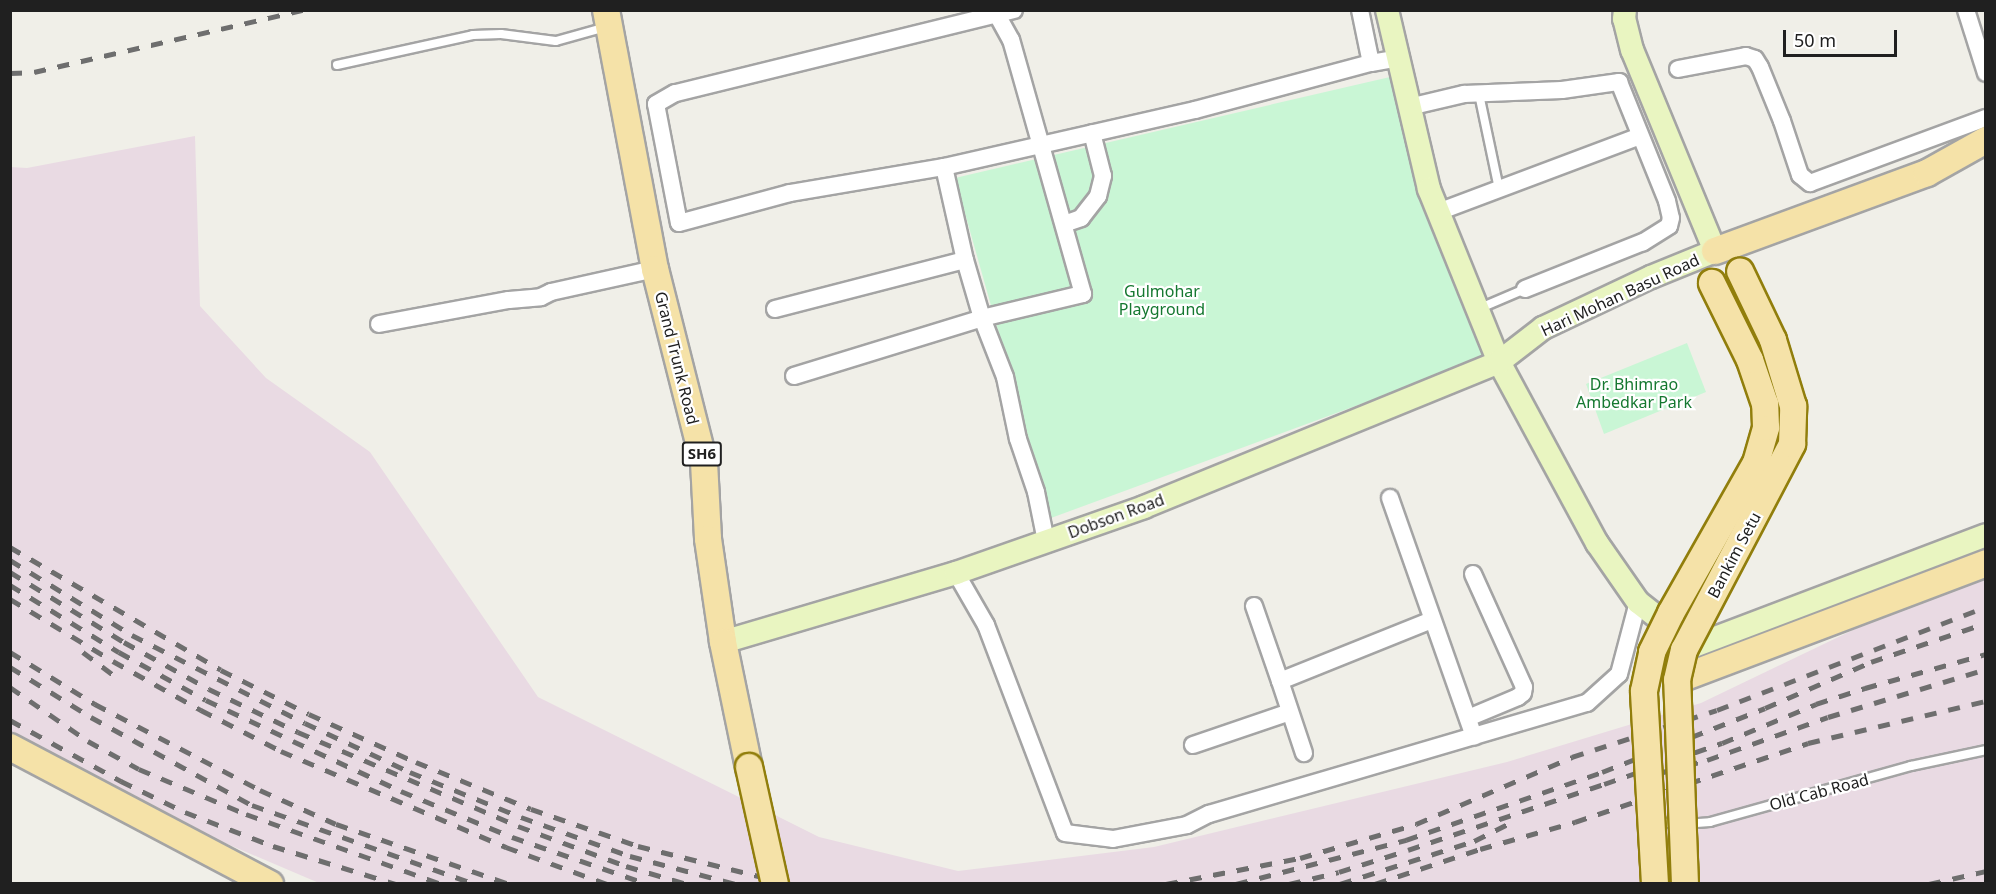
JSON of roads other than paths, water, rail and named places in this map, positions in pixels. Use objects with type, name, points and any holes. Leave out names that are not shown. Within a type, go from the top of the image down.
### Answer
[{"type":"main road","points":[[1387,10],[1429,189],[1499,362],[1597,543],[1638,602],[1694,646],[1986,535]]},
{"type":"main road","points":[[1625,10],[1624,19],[1632,50],[1714,251],[1927,173],[1986,140]]},
{"type":"main road","name":"Grand Trunk Road","points":[[607,18],[655,269],[704,462],[708,539],[723,642],[748,767],[775,884]]},
{"type":"main road","name":"Bankim Setu","points":[[1685,884],[1677,680],[1684,650],[1792,444],[1793,406],[1773,340],[1740,271],[1714,251]]},
{"type":"main road","name":"Bankim Setu","points":[[1655,884],[1644,691],[1652,652],[1756,463],[1766,427],[1765,404],[1750,360],[1712,283],[1714,251]]},
{"type":"main road","name":"Hari Mohan Basu Road","points":[[1499,362],[1543,328],[1714,251]]},
{"type":"main road","name":"Dobson Road","points":[[723,642],[956,573],[1144,507],[1499,362]]},
{"type":"main road","points":[[1677,680],[1986,563]]},
{"type":"main road","points":[[10,747],[270,884]]},
{"type":"street","points":[[1360,10],[1371,63]]},
{"type":"street","points":[[1966,10],[1986,73]]},
{"type":"street","points":[[794,376],[982,318],[1083,294],[1042,144],[1011,40],[1005,13],[675,93],[656,104],[679,223],[790,193],[944,167],[1042,144],[1092,133],[1269,91],[1371,63],[1398,58]]},
{"type":"street","points":[[1678,69],[1746,56],[1755,59],[1782,121],[1800,175],[1810,183],[1986,118]]},
{"type":"street","points":[[1409,107],[1479,94],[1562,90],[1619,82],[1667,201],[1671,218],[1669,226],[1643,242],[1525,289]]},
{"type":"street","points":[[1064,224],[1081,218],[1098,196],[1103,176],[1092,133]]},
{"type":"street","points":[[1438,212],[1640,136]]},
{"type":"street","points":[[944,167],[965,261],[982,318],[1005,377],[1018,439],[1036,492],[1046,541]]},
{"type":"street","points":[[775,309],[965,261]]},
{"type":"street","points":[[379,324],[509,300],[541,297],[551,292],[655,269]]},
{"type":"street","points":[[1390,498],[1474,737]]},
{"type":"street","points":[[956,573],[986,626],[1065,832],[1113,839],[1187,825],[1209,814],[1587,703],[1619,674],[1638,602]]},
{"type":"street","points":[[1468,718],[1518,698],[1523,693],[1524,687],[1473,574]]},
{"type":"street","points":[[1254,606],[1304,753]]},
{"type":"street","points":[[1280,681],[1432,620]]},
{"type":"street","points":[[1193,745],[1290,712]]},
{"type":"lane","points":[[337,65],[472,35],[501,34],[556,41],[607,18]]},
{"type":"lane","points":[[1479,94],[1499,189]]},
{"type":"lane","points":[[1477,309],[1525,289]]},
{"type":"lane","name":"Old Cab Road","points":[[1651,822],[1683,824],[1710,822],[1911,766],[1986,750]]},
{"type":"railway","points":[[10,73],[34,72],[303,10]]},
{"type":"railway","points":[[10,547],[221,670],[309,714],[416,762],[531,809],[638,846],[790,884]]},
{"type":"railway","points":[[10,560],[132,635],[305,723],[410,772],[521,817],[630,856],[736,884]]},
{"type":"railway","points":[[10,572],[124,642],[209,689],[298,732],[518,826],[626,866],[687,884]]},
{"type":"railway","points":[[10,585],[119,652],[206,700],[293,741],[401,791],[512,837],[648,884]]},
{"type":"railway","points":[[10,599],[113,661],[281,751],[506,847],[607,884]]},
{"type":"railway","points":[[1166,884],[1300,858],[1416,824],[1572,757],[1717,710],[1986,607]]},
{"type":"railway","points":[[1236,884],[1406,840],[1602,772],[1765,708],[1871,662],[1986,623]]},
{"type":"railway","points":[[10,652],[95,704],[260,790],[336,824],[509,884]]},
{"type":"railway","points":[[83,652],[115,676]]},
{"type":"railway","points":[[1289,884],[1339,872],[1604,784],[1722,743],[1816,704],[1986,654]]},
{"type":"railway","points":[[10,667],[91,717],[252,805],[475,884]]},
{"type":"railway","points":[[1663,772],[1707,760],[1828,717],[1986,669]]},
{"type":"railway","points":[[10,687],[88,741],[139,769],[246,814],[441,884]]},
{"type":"railway","points":[[1375,884],[1480,849],[1575,822],[1808,743],[1986,701]]},
{"type":"railway","points":[[10,720],[121,781],[185,812],[273,846],[396,884]]},
{"type":"railway","points":[[1340,884],[1474,841],[1510,823]]},
{"type":"railway","points":[[1929,884],[1986,871]]},
{"type":"park label","name":"Gulmohar Playground","points":[[1162,300]]},
{"type":"park label","name":"Dr. Bhimrao Ambedkar Park","points":[[1634,393]]}]
